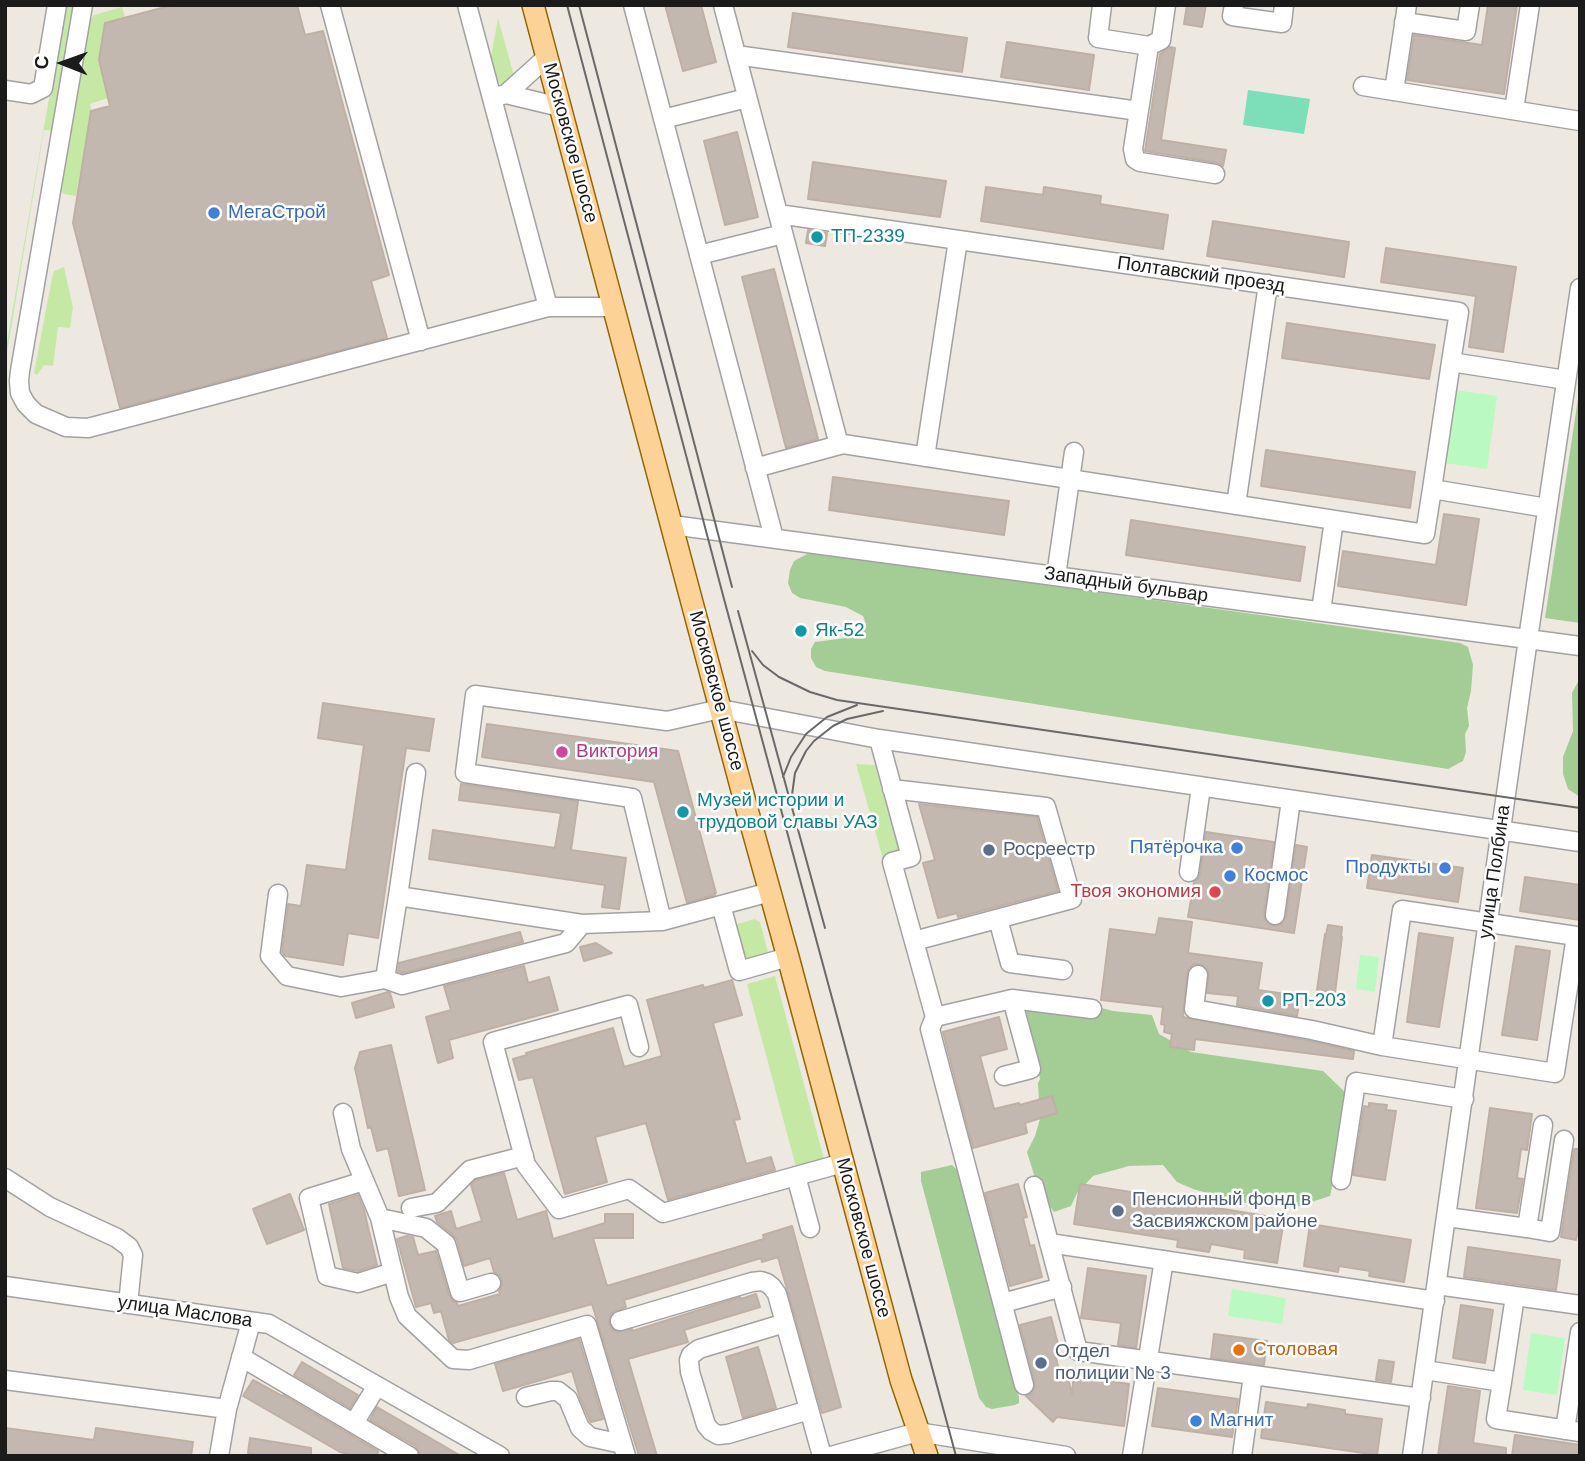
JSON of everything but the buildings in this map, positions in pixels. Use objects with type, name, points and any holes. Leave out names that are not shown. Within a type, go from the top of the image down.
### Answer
[{"type":"main road","name":"Московское шоссе","points":[[533,5],[901,1380],[927,1456]]},
{"type":"street","points":[[5,90],[31,94],[43,89],[57,5]]},
{"type":"street","points":[[83,5],[20,371],[20,393],[36,414],[66,427],[88,428],[548,307],[614,307]]},
{"type":"street","points":[[330,5],[421,341]]},
{"type":"street","points":[[467,5],[499,96],[548,307]]},
{"type":"street","points":[[633,5],[774,538]]},
{"type":"street","points":[[723,5],[839,445]]},
{"type":"street","points":[[734,47],[736,5]]},
{"type":"street","points":[[1102,5],[1098,38],[1149,46],[1161,40],[1166,5]]},
{"type":"street","points":[[1234,5],[1232,16],[1282,23],[1284,5]]},
{"type":"street","points":[[1394,91],[1405,14],[1466,31],[1470,5]]},
{"type":"street","points":[[1514,110],[1530,5]]},
{"type":"street","points":[[1149,46],[1133,149],[1135,159],[1215,174]]},
{"type":"street","points":[[734,47],[1139,111]]},
{"type":"street","points":[[499,96],[547,57]]},
{"type":"street","points":[[1363,86],[1580,121]]},
{"type":"street","points":[[499,96],[560,107]]},
{"type":"street","points":[[663,119],[747,98]]},
{"type":"street","name":"Полтавский проезд","points":[[778,214],[1458,312],[1451,362]]},
{"type":"street","points":[[699,255],[783,234]]},
{"type":"street","points":[[925,457],[958,240]]},
{"type":"street","points":[[1236,505],[1268,284]]},
{"type":"street","name":"улица Полбина","points":[[1412,1456],[1580,288]]},
{"type":"street","points":[[755,468],[843,444],[1425,534],[1451,362],[1566,380]]},
{"type":"street","points":[[1056,576],[1074,452]]},
{"type":"street","points":[[1432,489],[1547,508]]},
{"type":"street","points":[[1321,611],[1334,520]]},
{"type":"street","name":"Западный бульвар","points":[[672,525],[1580,646]]},
{"type":"street","points":[[662,921],[632,799],[465,773],[475,695],[667,721],[720,709],[879,739],[1580,842]]},
{"type":"street","points":[[879,739],[911,857],[892,862],[935,1017],[930,1028],[1024,1385]]},
{"type":"street","points":[[385,979],[416,773]]},
{"type":"street","points":[[1189,872],[1200,787]]},
{"type":"street","points":[[892,789],[1046,807],[1072,899],[914,941]]},
{"type":"street","points":[[1275,915],[1291,800]]},
{"type":"street","points":[[398,897],[582,924],[662,921],[770,892]]},
{"type":"street","points":[[278,894],[270,956],[287,975],[341,987],[385,979],[402,985],[566,943],[582,924]]},
{"type":"street","points":[[722,905],[739,971],[788,957]]},
{"type":"street","points":[[1198,975],[1194,1009],[1312,1030],[1382,1046],[1555,1073],[1578,937],[1402,910],[1382,1046]]},
{"type":"street","points":[[998,919],[1010,963],[1063,970]]},
{"type":"street","points":[[935,1017],[1012,999],[1092,1009]]},
{"type":"street","points":[[1004,1076],[1031,1069],[1012,999]]},
{"type":"street","points":[[639,1047],[628,1005],[493,1042],[526,1165],[559,1209],[629,1189],[663,1213],[843,1163]]},
{"type":"street","points":[[1341,1180],[1356,1082],[1464,1099]]},
{"type":"street","points":[[343,1114],[351,1149],[380,1218],[407,1315],[453,1359],[469,1360],[587,1325],[624,1450]]},
{"type":"street","points":[[1527,1228],[1543,1125]]},
{"type":"street","points":[[1447,1217],[1550,1231],[1564,1140]]},
{"type":"street","points":[[411,1208],[437,1203],[470,1170],[523,1156]]},
{"type":"street","points":[[796,1176],[810,1228]]},
{"type":"street","points":[[5,1178],[50,1207],[117,1238],[129,1247],[133,1255],[128,1304]]},
{"type":"street","points":[[364,1181],[309,1198],[327,1276],[358,1283],[393,1272]]},
{"type":"street","points":[[1034,1186],[1078,1351],[1421,1398]]},
{"type":"street","points":[[380,1218],[426,1228],[446,1244],[460,1292],[491,1283]]},
{"type":"street","points":[[1049,1243],[1164,1260],[1436,1293],[1515,1296],[1580,1305]]},
{"type":"street","points":[[1132,1456],[1164,1260]]},
{"type":"street","points":[[620,1321],[752,1282],[761,1281],[772,1287],[777,1294],[822,1456]]},
{"type":"street","name":"улица Маслова","points":[[5,1286],[269,1324],[500,1456]]},
{"type":"street","points":[[1003,1303],[1062,1287]]},
{"type":"street","points":[[1515,1296],[1496,1419],[1572,1431],[1580,1332]]},
{"type":"street","points":[[219,1456],[227,1409],[251,1322]]},
{"type":"street","points":[[785,1323],[699,1349],[689,1360],[690,1372],[706,1425],[711,1432],[718,1435],[809,1410]]},
{"type":"street","points":[[241,1357],[409,1456]]},
{"type":"street","points":[[1424,1370],[1502,1382]]},
{"type":"street","points":[[1241,1456],[1253,1375]]},
{"type":"street","points":[[5,1380],[227,1409]]},
{"type":"street","points":[[354,1423],[377,1386]]},
{"type":"street","points":[[526,1397],[558,1391],[568,1399],[580,1428],[590,1437],[624,1450]]},
{"type":"street","points":[[831,1456],[918,1432],[1066,1456]]},
{"type":"green space","points":[[65,5],[76,5],[54,131],[44,130],[5,365],[5,354]]},
{"type":"green space","points":[[122,7],[125,17],[105,22],[99,60],[108,98],[90,104],[76,196],[64,194],[61,191],[89,22],[94,15]]},
{"type":"green space","points":[[498,18],[514,76],[502,85],[497,80],[491,57]]},
{"type":"green space","points":[[1248,90],[1310,99],[1304,134],[1243,125]]},
{"type":"green space","points":[[64,267],[73,308],[70,328],[58,327],[53,366],[44,365],[37,375],[34,373],[52,278],[54,271]]},
{"type":"green space","points":[[1580,385],[1580,623],[1545,618]]},
{"type":"green space","points":[[1455,390],[1497,396],[1487,469],[1445,463]]},
{"type":"green space","points":[[811,552],[1460,643],[1468,647],[1473,665],[1467,708],[1469,726],[1465,734],[1466,752],[1463,761],[1448,769],[825,671],[816,667],[811,658],[811,649],[815,642],[853,637],[866,624],[863,616],[846,607],[800,598],[792,593],[788,583],[794,561]]},
{"type":"green space","points":[[1580,678],[1580,797],[1568,789],[1563,774],[1563,757],[1573,731],[1572,693]]},
{"type":"green space","points":[[856,764],[875,765],[900,854],[883,859]]},
{"type":"green space","points":[[755,919],[760,922],[769,956],[742,964],[731,926]]},
{"type":"green space","points":[[1360,955],[1379,957],[1375,992],[1356,989]]},
{"type":"green space","points":[[775,976],[824,1159],[796,1167],[747,984]]},
{"type":"green space","points":[[1086,1004],[1113,1011],[1152,1015],[1159,1034],[1191,1052],[1323,1071],[1347,1094],[1340,1152],[1330,1196],[1293,1208],[1239,1202],[1177,1182],[1163,1165],[1129,1166],[1093,1176],[1077,1193],[1071,1206],[1054,1212],[1039,1191],[1027,1152],[1040,1119],[1040,1079],[1026,1010],[1027,1006]]},
{"type":"green space","points":[[952,1165],[958,1171],[1019,1397],[1019,1403],[1015,1405],[992,1409],[986,1407],[979,1398],[921,1181],[921,1172]]},
{"type":"green space","points":[[1232,1289],[1286,1298],[1282,1324],[1228,1316]]},
{"type":"green space","points":[[1531,1333],[1565,1338],[1557,1395],[1523,1390]]},
{"type":"tram line","points":[[567,5],[724,599],[956,1456]]},
{"type":"tram line","points":[[579,5],[732,587]]},
{"type":"tram line","points":[[738,611],[825,928]]},
{"type":"tram line","points":[[752,651],[763,665],[779,677],[810,692],[837,700],[1580,808]]},
{"type":"tram line","points":[[783,777],[791,757],[806,734],[827,717],[857,705]]},
{"type":"tram line","points":[[792,795],[795,773],[814,741],[847,719],[883,711]]},
{"type":"place","name":"МегаСтрой","points":[[214,213]]},
{"type":"place","name":"ТП-2339","points":[[817,237]]},
{"type":"place","name":"Як-52","points":[[801,631]]},
{"type":"place","name":"Виктория","points":[[562,752]]},
{"type":"place","name":"Музей истории и трудовой славы УАЗ","points":[[683,812]]},
{"type":"place","name":"Пятёрочка","points":[[1237,848]]},
{"type":"place","name":"Росреестр","points":[[989,850]]},
{"type":"place","name":"Продукты","points":[[1445,868]]},
{"type":"place","name":"Космос","points":[[1230,876]]},
{"type":"place","name":"Твоя экономия","points":[[1215,892]]},
{"type":"place","name":"РП-203","points":[[1268,1001]]},
{"type":"place","name":"Пенсионный фонд в Засвияжском районе","points":[[1118,1211]]},
{"type":"place","name":"Столовая","points":[[1239,1350]]},
{"type":"place","name":"Отдел полиции № 3","points":[[1041,1363]]},
{"type":"place","name":"Магнит","points":[[1196,1421]]}]
